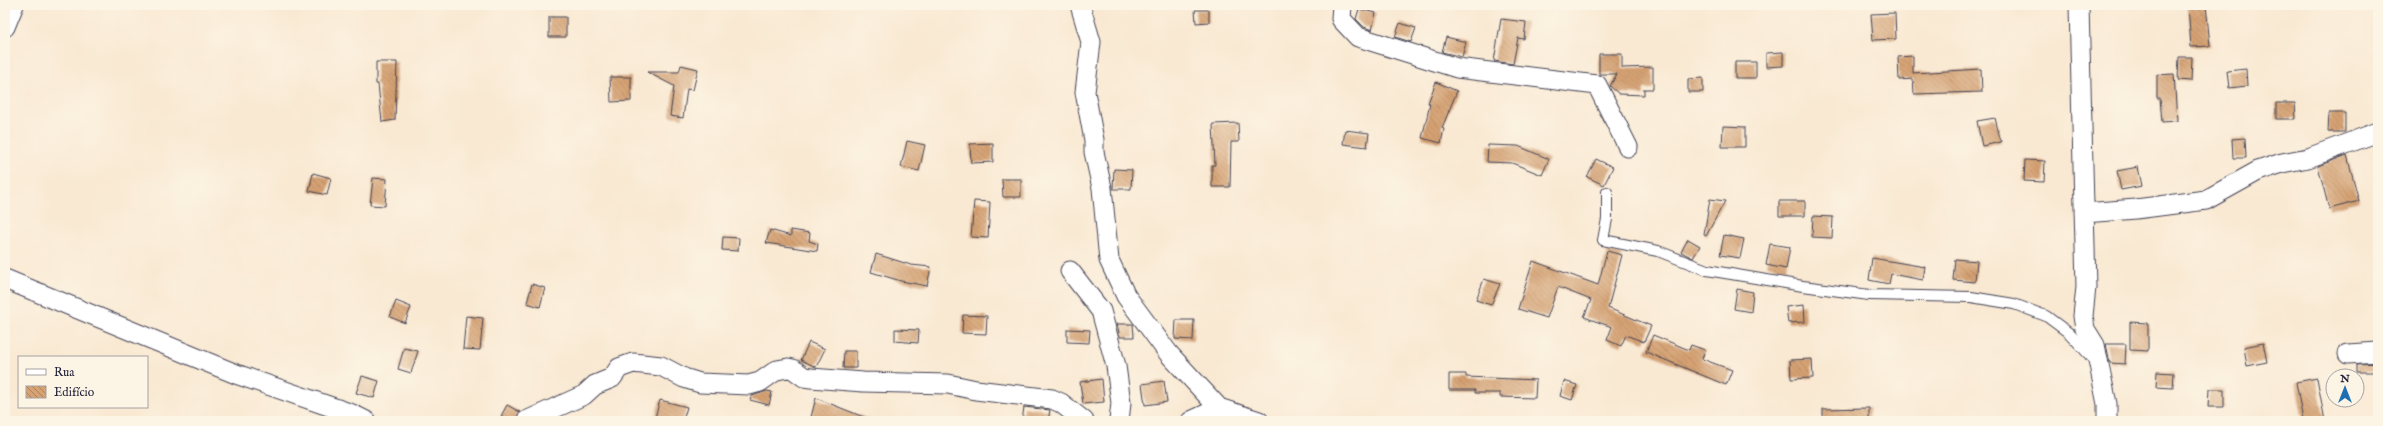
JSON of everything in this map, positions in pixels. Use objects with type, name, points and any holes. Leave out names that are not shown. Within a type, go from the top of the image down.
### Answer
[{"type":"street","points":[[5,27],[14,5]]},
{"type":"street","points":[[1080,5],[1091,42],[1086,92],[1094,140],[1094,152],[1102,188],[1109,260],[1126,296],[1169,354],[1219,408],[1259,421]]},
{"type":"street","points":[[1342,5],[1341,18],[1358,37],[1457,68],[1597,85],[1628,147]]},
{"type":"street","points":[[2079,5],[2086,287],[2084,316],[2085,329],[2095,345],[2100,366],[2107,404],[2108,421]]},
{"type":"street","points":[[2084,213],[2136,209],[2206,200],[2258,171],[2282,163],[2308,158],[2378,132]]},
{"type":"street","points":[[1070,271],[1101,311],[1116,366],[1121,403],[1119,421]]},
{"type":"street","points":[[5,279],[236,374],[320,402],[366,421]]},
{"type":"street","points":[[2348,354],[2378,352]]},
{"type":"street","points":[[526,421],[584,395],[595,385],[612,378],[619,368],[633,362],[661,366],[684,378],[700,383],[749,385],[760,382],[777,370],[788,368],[793,369],[804,377],[810,378],[863,382],[948,384],[976,390],[1052,399],[1061,403],[1084,421]]},
{"type":"street","points":[[1191,421],[1219,408]]},
{"type":"lane","points":[[1607,192],[1607,219],[1603,240],[1658,251],[1706,270],[1803,286],[1869,295],[1972,297],[2014,304],[2046,316],[2069,333],[2100,366]]},
{"type":"building","points":[[2188,5],[2206,5],[2210,46],[2191,47]]},
{"type":"building","points":[[1359,9],[1376,13],[1372,30],[1364,27],[1356,19]]},
{"type":"building","points":[[1195,10],[1209,10],[1209,22],[1196,23]]},
{"type":"building","points":[[1895,13],[1896,39],[1873,40],[1871,14]]},
{"type":"building","points":[[549,17],[566,17],[566,37],[549,37]]},
{"type":"building","points":[[1501,19],[1526,22],[1524,39],[1518,38],[1513,64],[1494,61]]},
{"type":"building","points":[[1400,23],[1416,28],[1411,42],[1395,37]]},
{"type":"building","points":[[1446,37],[1466,42],[1462,57],[1442,52]]},
{"type":"building","points":[[1783,52],[1783,66],[1766,67],[1766,53]]},
{"type":"building","points":[[1599,54],[1622,54],[1622,68],[1653,67],[1653,89],[1644,89],[1644,95],[1619,94],[1610,86],[1617,74],[1599,74]]},
{"type":"building","points":[[1913,56],[1913,73],[1981,69],[1982,92],[1914,94],[1913,79],[1899,80],[1898,57]]},
{"type":"building","points":[[2179,57],[2192,57],[2191,81],[2178,80]]},
{"type":"building","points":[[376,62],[397,62],[395,120],[382,122],[378,84],[376,84]]},
{"type":"building","points":[[1735,62],[1756,62],[1756,78],[1735,78]]},
{"type":"building","points":[[681,65],[698,69],[693,90],[687,89],[683,118],[670,116],[674,86],[647,72],[679,72]]},
{"type":"building","points":[[2246,69],[2247,86],[2229,88],[2227,71]]},
{"type":"building","points":[[2174,74],[2177,121],[2162,122],[2160,98],[2157,98],[2157,75]]},
{"type":"building","points":[[610,77],[631,77],[631,101],[611,102]]},
{"type":"building","points":[[1703,78],[1703,92],[1688,92],[1688,79]]},
{"type":"building","points":[[1436,82],[1457,91],[1442,128],[1444,129],[1441,143],[1422,138],[1430,104],[1428,103]]},
{"type":"building","points":[[2276,103],[2295,103],[2296,119],[2276,119]]},
{"type":"building","points":[[2329,113],[2345,113],[2345,132],[2328,132]]},
{"type":"building","points":[[1995,118],[2001,142],[1982,146],[1977,121]]},
{"type":"building","points":[[1238,123],[1239,142],[1231,142],[1230,187],[1212,187],[1212,165],[1215,165],[1213,124]]},
{"type":"building","points":[[1723,126],[1745,127],[1745,147],[1722,147]]},
{"type":"building","points":[[1345,130],[1369,133],[1367,147],[1343,144]]},
{"type":"building","points":[[2245,138],[2246,158],[2233,158],[2232,139]]},
{"type":"building","points":[[907,141],[925,145],[919,171],[901,167]]},
{"type":"building","points":[[993,143],[993,162],[971,163],[970,144]]},
{"type":"building","points":[[1488,145],[1518,146],[1549,159],[1542,175],[1512,163],[1487,162]]},
{"type":"building","points":[[2347,155],[2359,201],[2329,209],[2318,166]]},
{"type":"building","points":[[1596,159],[1613,167],[1604,185],[1587,177]]},
{"type":"building","points":[[2025,160],[2045,161],[2044,182],[2024,181]]},
{"type":"building","points":[[2138,167],[2142,186],[2121,190],[2117,171]]},
{"type":"building","points":[[1114,169],[1132,170],[1131,189],[1113,189]]},
{"type":"building","points":[[313,173],[331,178],[327,195],[309,191]]},
{"type":"building","points":[[373,178],[387,179],[385,206],[370,205]]},
{"type":"building","points":[[1002,179],[1021,179],[1021,197],[1003,197]]},
{"type":"building","points":[[1710,199],[1725,201],[1706,236],[1704,235]]},
{"type":"building","points":[[974,201],[990,202],[988,238],[971,237]]},
{"type":"building","points":[[1779,201],[1805,201],[1805,216],[1779,216]]},
{"type":"building","points":[[1813,216],[1833,217],[1832,238],[1812,237]]},
{"type":"building","points":[[770,230],[791,236],[791,230],[810,233],[809,241],[818,244],[817,251],[766,243]]},
{"type":"building","points":[[1724,235],[1744,239],[1740,258],[1720,255]]},
{"type":"building","points":[[723,237],[739,238],[738,251],[722,250]]},
{"type":"building","points":[[1688,239],[1700,246],[1693,258],[1681,252]]},
{"type":"building","points":[[1770,244],[1790,247],[1786,269],[1766,265]]},
{"type":"building","points":[[1607,251],[1622,255],[1608,308],[1651,326],[1644,342],[1626,335],[1621,346],[1607,340],[1612,327],[1584,317],[1591,300],[1558,287],[1547,318],[1518,309],[1533,261],[1598,285]]},
{"type":"building","points":[[876,254],[911,265],[931,267],[927,286],[901,281],[871,272]]},
{"type":"building","points":[[1872,258],[1925,267],[1923,280],[1891,274],[1889,284],[1869,280]]},
{"type":"building","points":[[1955,259],[1977,261],[1975,282],[1953,280]]},
{"type":"building","points":[[1484,279],[1500,284],[1491,305],[1476,300]]},
{"type":"building","points":[[532,284],[545,288],[540,307],[527,303]]},
{"type":"building","points":[[1737,289],[1753,292],[1751,312],[1734,309]]},
{"type":"building","points":[[396,301],[411,307],[405,323],[390,317]]},
{"type":"building","points":[[1804,305],[1805,322],[1788,323],[1786,307]]},
{"type":"building","points":[[963,315],[987,316],[986,334],[962,333]]},
{"type":"building","points":[[466,316],[483,318],[480,350],[463,349]]},
{"type":"building","points":[[1176,320],[1194,320],[1193,340],[1175,339]]},
{"type":"building","points":[[2130,322],[2148,323],[2148,351],[2130,350]]},
{"type":"building","points":[[1117,324],[1133,324],[1134,337],[1120,337]]},
{"type":"building","points":[[895,329],[919,330],[918,343],[895,341]]},
{"type":"building","points":[[1067,329],[1090,330],[1089,343],[1067,342]]},
{"type":"building","points":[[1653,335],[1689,350],[1691,345],[1705,350],[1702,359],[1732,370],[1726,385],[1646,352]]},
{"type":"building","points":[[809,342],[825,349],[816,367],[801,360]]},
{"type":"building","points":[[2263,343],[2267,362],[2247,366],[2244,347]]},
{"type":"building","points":[[2106,344],[2126,344],[2125,364],[2110,363]]},
{"type":"building","points":[[404,348],[418,351],[411,373],[398,369]]},
{"type":"building","points":[[844,351],[856,351],[856,368],[843,368]]},
{"type":"building","points":[[1812,359],[1813,378],[1791,379],[1790,360]]},
{"type":"building","points":[[2378,363],[2378,372],[2365,372],[2365,368],[2357,368],[2357,364]]},
{"type":"building","points":[[2157,372],[2174,373],[2173,388],[2156,387]]},
{"type":"building","points":[[1449,374],[1466,374],[1466,377],[1536,380],[1535,398],[1500,397],[1500,393],[1475,393],[1475,390],[1449,390]]},
{"type":"building","points":[[362,376],[379,381],[374,398],[356,393]]},
{"type":"building","points":[[2317,378],[2325,421],[2303,421],[2296,382]]},
{"type":"building","points":[[1102,379],[1104,402],[1083,404],[1080,382]]},
{"type":"building","points":[[1164,381],[1167,402],[1145,405],[1142,384]]},
{"type":"building","points":[[1564,381],[1577,385],[1572,400],[1560,396]]},
{"type":"building","points":[[2209,389],[2224,389],[2224,407],[2208,407]]},
{"type":"building","points":[[767,391],[772,392],[769,405],[750,400],[752,396]]},
{"type":"building","points":[[816,398],[871,421],[824,421],[811,417]]},
{"type":"building","points":[[660,400],[687,407],[683,421],[654,421]]},
{"type":"building","points":[[507,405],[520,412],[515,421],[509,421],[501,416]]},
{"type":"building","points":[[1024,407],[1050,410],[1048,421],[1022,421]]},
{"type":"building","points":[[1869,408],[1869,421],[1823,421],[1823,409]]}]
